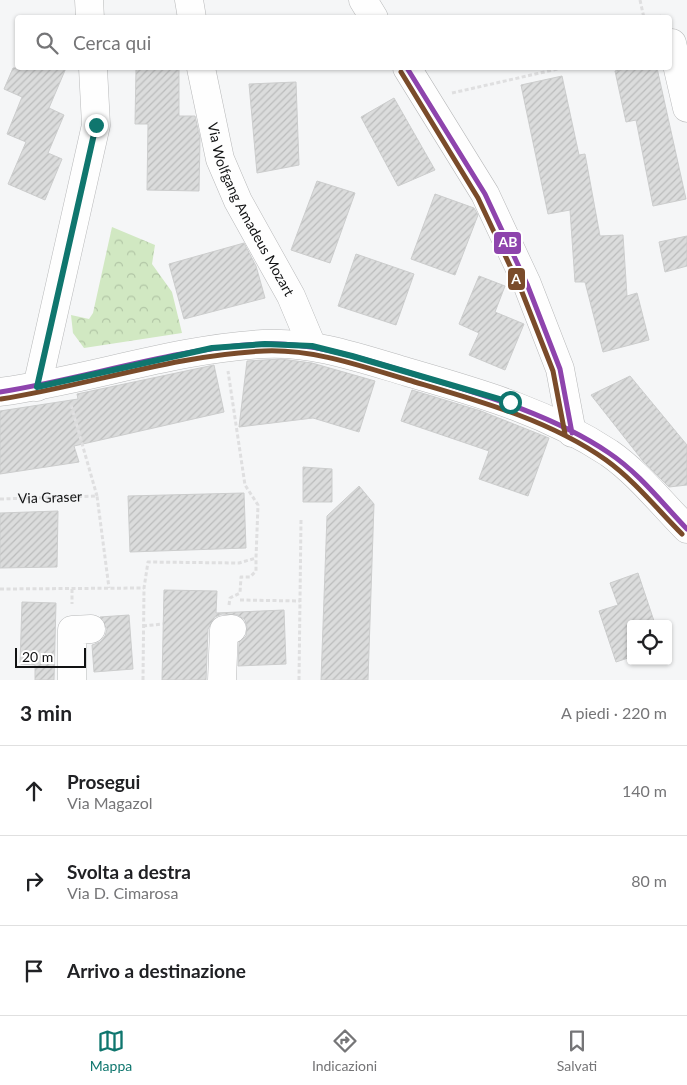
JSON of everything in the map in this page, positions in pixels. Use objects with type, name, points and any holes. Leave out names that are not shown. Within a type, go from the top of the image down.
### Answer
[{"type":"street","points":[[89,0],[90,15]]},
{"type":"street","points":[[189,0],[192,15]]},
{"type":"street","points":[[363,0],[372,15]]},
{"type":"street","points":[[676,42],[687,108]]},
{"type":"street","points":[[37,387],[96,125],[93,70]]},
{"type":"street","name":"Via Wolfgang Amadeus Mozart","points":[[201,70],[220,159],[238,201],[291,296],[312,346]]},
{"type":"street","points":[[408,70],[485,194],[527,284],[560,369],[572,433]]},
{"type":"street","points":[[0,392],[37,387],[225,347],[265,344],[312,346],[510,402],[610,454],[687,530]]},
{"type":"street","points":[[72,680],[72,630],[91,629]]},
{"type":"street","points":[[222,680],[228,629]]},
{"type":"path","points":[[640,0],[643,15]]},
{"type":"path","points":[[427,98],[553,70]]},
{"type":"path","points":[[225,347],[245,485],[258,505],[256,571],[250,578],[241,577],[240,593],[230,598],[228,629]]},
{"type":"path","points":[[64,381],[97,496]]},
{"type":"path","name":"Via Graser","points":[[0,499],[97,496],[109,588]]},
{"type":"path","points":[[299,680],[302,520]]},
{"type":"path","points":[[143,680],[144,588],[148,562],[239,563],[256,558]]},
{"type":"path","points":[[0,589],[144,588]]},
{"type":"path","points":[[240,600],[300,601]]},
{"type":"path","points":[[143,626],[163,624]]},
{"type":"green space","points":[[112,227],[155,245],[152,264],[172,292],[182,333],[84,348],[73,333],[71,315],[89,319],[93,313]]},
{"type":"building","points":[[13,68],[15,70],[65,70],[49,108],[64,115],[48,153],[62,159],[45,200],[8,184],[26,142],[7,134],[22,97],[4,89]]},
{"type":"building","points":[[136,70],[179,70],[179,116],[195,116],[200,138],[199,191],[147,190],[148,124],[135,124]]},
{"type":"building","points":[[657,70],[686,199],[653,206],[636,120],[626,122],[615,71]]},
{"type":"building","points":[[562,76],[579,155],[585,154],[600,236],[623,235],[627,296],[637,293],[649,340],[603,352],[585,282],[575,282],[570,210],[548,214],[521,85]]},
{"type":"building","points":[[296,82],[299,165],[257,173],[249,84]]},
{"type":"building","points":[[394,98],[435,170],[398,186],[361,117]]},
{"type":"building","points":[[317,181],[355,193],[330,263],[291,250]]},
{"type":"building","points":[[435,194],[474,208],[478,215],[455,275],[411,259]]},
{"type":"building","points":[[687,236],[687,266],[665,272],[659,242]]},
{"type":"building","points":[[244,243],[256,266],[265,298],[184,319],[169,264]]},
{"type":"building","points":[[356,254],[414,274],[396,325],[338,306]]},
{"type":"building","points":[[479,276],[505,286],[495,312],[524,324],[505,370],[469,355],[479,333],[459,324]]},
{"type":"building","points":[[281,359],[312,363],[375,381],[359,432],[313,418],[239,427],[247,361]]},
{"type":"building","points":[[214,365],[224,412],[74,446],[79,462],[0,474],[0,411],[78,399],[77,394]]},
{"type":"building","points":[[630,376],[687,445],[687,485],[669,487],[643,461],[591,395]]},
{"type":"building","points":[[412,390],[481,411],[549,438],[528,496],[479,479],[489,451],[401,421]]},
{"type":"building","points":[[303,467],[332,469],[332,502],[303,502]]},
{"type":"building","points":[[359,486],[374,504],[368,680],[321,680],[327,516]]},
{"type":"building","points":[[244,493],[246,548],[130,552],[128,496]]},
{"type":"building","points":[[58,511],[57,567],[0,568],[0,513]]},
{"type":"building","points":[[638,573],[654,620],[627,620],[627,658],[616,662],[599,611],[618,605],[610,583]]},
{"type":"building","points":[[164,590],[217,591],[216,613],[284,610],[286,664],[238,666],[239,642],[246,636],[247,627],[245,620],[238,615],[222,614],[215,617],[208,629],[206,680],[162,680]]},
{"type":"building","points":[[22,602],[56,603],[54,680],[35,680],[35,665],[20,664]]},
{"type":"building","points":[[129,615],[133,669],[94,672],[92,645],[100,642],[105,636],[107,629],[100,617]]},
{"type":"transit line","name":"AB","points":[[408,70],[485,194],[527,284],[560,369],[572,433]]},
{"type":"transit line","name":"A","points":[[401,72],[478,198],[520,287],[553,371],[565,434]]},
{"type":"transit line","name":"AB","points":[[0,392],[197,351],[263,344],[318,348],[372,361],[485,396],[561,426],[586,439],[620,461],[640,479],[687,529]]},
{"type":"transit line","name":"A","points":[[1,399],[198,358],[264,351],[283,351],[319,356],[355,364],[485,403],[560,433],[617,468],[682,534]]},
{"type":"route","points":[[96,125],[37,387],[212,348],[265,344],[312,346],[510,402]]}]
